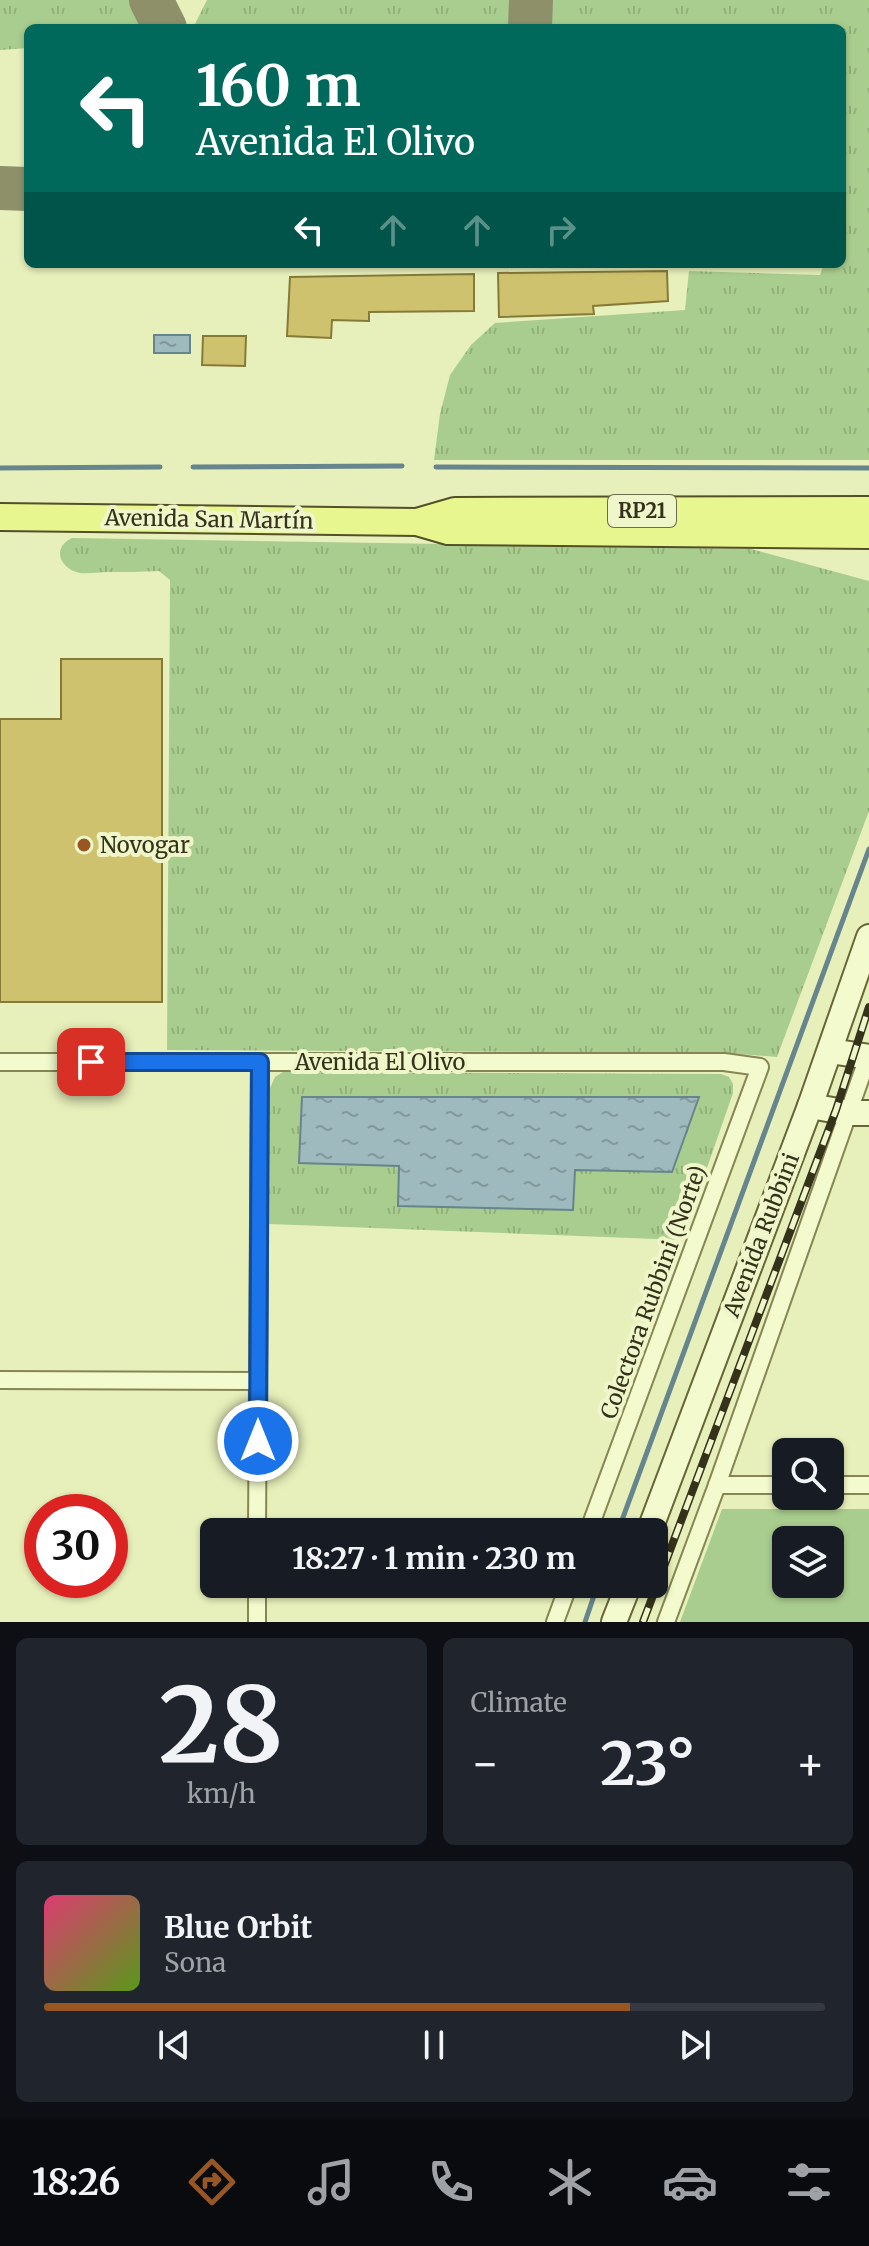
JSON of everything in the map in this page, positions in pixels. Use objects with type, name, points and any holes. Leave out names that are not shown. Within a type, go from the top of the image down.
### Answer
[{"type":"main road","name":"Avenida San Martín","points":[[417,522],[455,511],[869,510]]},
{"type":"main road","name":"Avenida San Martín","points":[[0,517],[417,522],[448,531],[869,535]]},
{"type":"main road","name":"Avenida Rubbini","points":[[654,1518],[810,1106],[869,937]]},
{"type":"main road","points":[[830,1051],[869,1057]]},
{"type":"main road","points":[[810,1106],[859,1113]]},
{"type":"main road","points":[[614,1622],[623,1598]]},
{"type":"street","points":[[666,1622],[859,1113],[869,1057]]},
{"type":"street","name":"Avenida El Olivo","points":[[0,1062],[724,1062],[760,1067]]},
{"type":"street","points":[[257,1518],[260,1062]]},
{"type":"street","name":"Colectora Rubbini (Norte)","points":[[594,1518],[760,1067]]},
{"type":"street","points":[[0,1380],[258,1381]]},
{"type":"street","points":[[717,1485],[772,1485]]},
{"type":"street","points":[[844,1485],[869,1485]]},
{"type":"street","points":[[257,1598],[257,1622]]},
{"type":"street","points":[[555,1622],[564,1598]]},
{"type":"green space","points":[[0,0],[133,0],[145,24],[24,24],[24,48],[0,50]]},
{"type":"green space","points":[[207,0],[512,0],[511,24],[195,24]]},
{"type":"green space","points":[[549,0],[869,0],[869,460],[434,460],[440,414],[450,375],[471,345],[495,323],[685,310],[689,271],[820,275],[823,268],[846,268],[846,24],[549,24]]},
{"type":"green space","points":[[72,538],[751,549],[869,581],[869,811],[777,1057],[727,1053],[167,1050],[170,580],[159,571],[73,571],[63,563],[60,552],[65,542]]},
{"type":"green space","points":[[283,1072],[721,1074],[729,1077],[733,1093],[682,1240],[269,1224],[270,1088],[275,1077]]},
{"type":"green space","points":[[722,1509],[869,1509],[869,1622],[680,1622]]},
{"type":"water","points":[[154,335],[190,335],[190,353],[154,353]]},
{"type":"water","points":[[302,1097],[699,1097],[672,1172],[575,1170],[573,1210],[398,1206],[399,1166],[299,1163]]},
{"type":"building","points":[[667,271],[668,301],[593,306],[594,314],[499,317],[498,273]]},
{"type":"building","points":[[474,274],[474,311],[369,312],[369,321],[332,320],[331,338],[287,336],[290,277]]},
{"type":"building","points":[[203,336],[246,336],[245,366],[202,365]]},
{"type":"building","name":"Novogar","points":[[61,659],[162,659],[162,1002],[0,1002],[0,719],[61,719]]},
{"type":"waterway","points":[[193,467],[402,466]]},
{"type":"waterway","points":[[0,468],[160,467]]},
{"type":"waterway","points":[[436,467],[869,468]]},
{"type":"waterway","points":[[623,1518],[869,849]]},
{"type":"waterway","points":[[585,1622],[593,1598]]},
{"type":"taxiway","points":[[151,0],[163,24]]},
{"type":"taxiway","points":[[530,24],[531,0]]},
{"type":"taxiway","points":[[0,188],[24,189]]},
{"type":"railway","points":[[643,1622],[836,1110],[869,1007]]},
{"type":"place","name":"Novogar","points":[[84,845]]},
{"type":"route","points":[[91,1062],[260,1062],[258,1441]]}]
